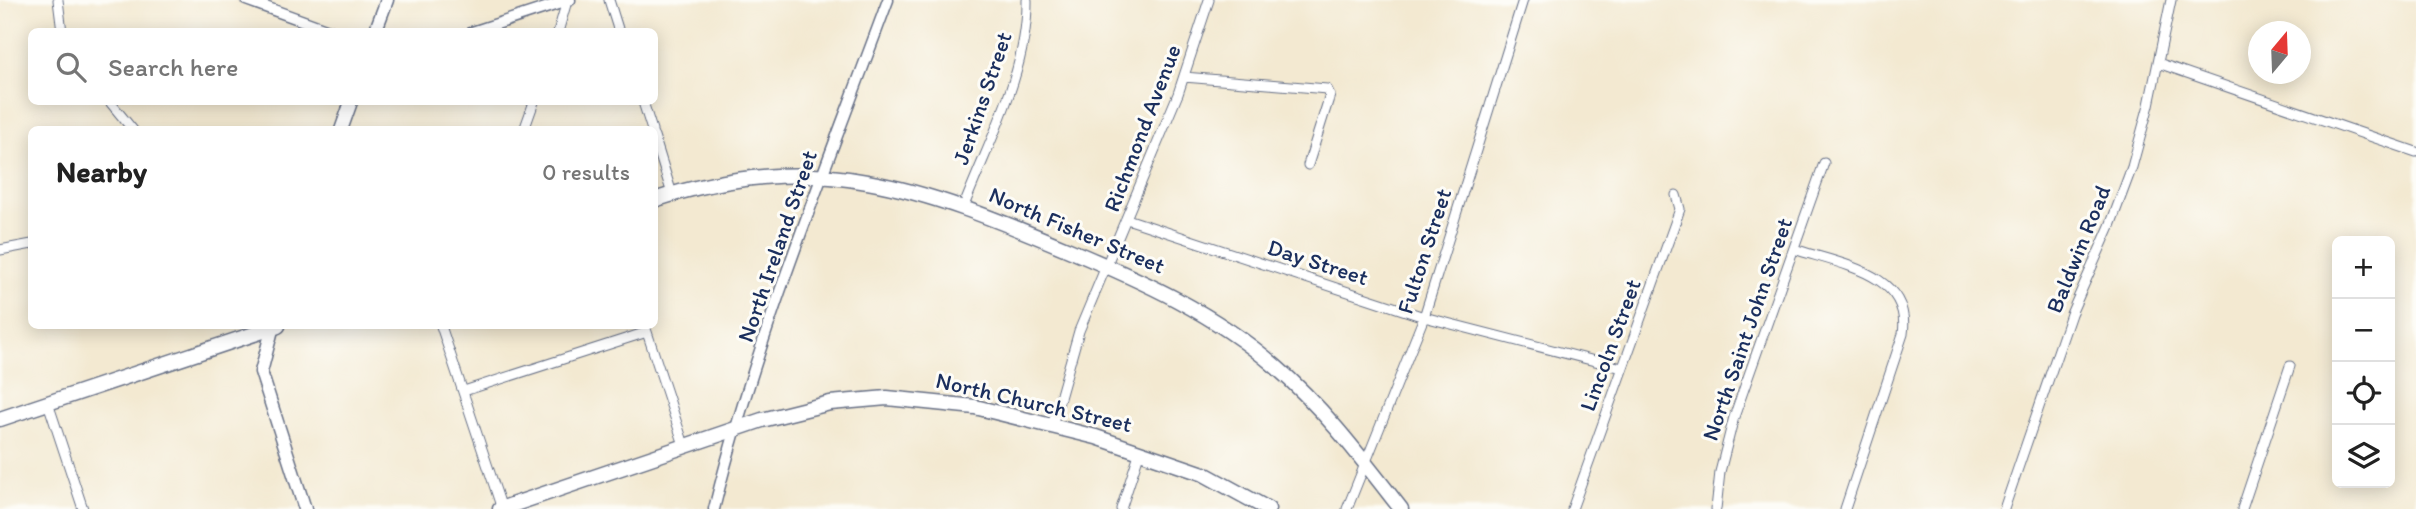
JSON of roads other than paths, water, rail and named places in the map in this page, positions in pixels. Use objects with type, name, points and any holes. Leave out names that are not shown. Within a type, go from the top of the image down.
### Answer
[{"type":"main road","points":[[376,28],[387,0]]},
{"type":"main road","points":[[342,126],[350,105]]},
{"type":"main road","name":"North Fisher Street","points":[[658,199],[728,181],[822,176],[896,186],[964,206],[1108,266],[1183,302],[1248,345],[1314,403],[1401,509]]},
{"type":"main road","points":[[0,419],[266,329]]},
{"type":"main road","points":[[274,329],[261,372],[305,509]]},
{"type":"main road","name":"North Church Street","points":[[501,509],[684,445],[801,409],[887,398],[956,403],[1140,451],[1204,474],[1268,509]]},
{"type":"street","points":[[58,0],[62,28]]},
{"type":"street","points":[[246,0],[323,28]]},
{"type":"street","points":[[609,0],[618,28]]},
{"type":"street","name":"North Ireland Street","points":[[714,509],[735,430],[822,176],[888,0]]},
{"type":"street","name":"Jerkins Street","points":[[964,206],[1021,57],[1027,27],[1027,0]]},
{"type":"street","name":"Richmond Avenue","points":[[1052,426],[1076,341],[1184,77],[1209,0]]},
{"type":"street","name":"Fulton Street","points":[[1347,509],[1424,317],[1523,0]]},
{"type":"street","name":"Baldwin Road","points":[[2004,509],[2071,314],[2125,187],[2158,63],[2171,0]]},
{"type":"street","points":[[484,28],[568,1]]},
{"type":"street","points":[[559,28],[568,1]]},
{"type":"street","points":[[2158,63],[2416,152]]},
{"type":"street","points":[[1184,77],[1325,87],[1330,95],[1308,165]]},
{"type":"street","points":[[112,105],[130,126]]},
{"type":"street","points":[[525,126],[533,105]]},
{"type":"street","points":[[644,105],[651,126]]},
{"type":"street","points":[[658,148],[672,194]]},
{"type":"street","name":"North Saint John Street","points":[[1716,509],[1720,472],[1734,417],[1824,163]]},
{"type":"street","name":"Lincoln Street","points":[[1572,509],[1680,209],[1676,195]]},
{"type":"street","name":"Day Street","points":[[1127,219],[1424,317],[1622,368]]},
{"type":"street","points":[[0,250],[28,245]]},
{"type":"street","points":[[1794,248],[1882,281],[1897,295],[1904,314],[1903,334],[1845,509]]},
{"type":"street","points":[[441,329],[464,391],[501,509]]},
{"type":"street","points":[[464,391],[646,329],[684,445]]},
{"type":"street","points":[[2242,509],[2290,366]]},
{"type":"street","points":[[48,403],[83,509]]},
{"type":"street","points":[[1121,509],[1140,451]]}]
